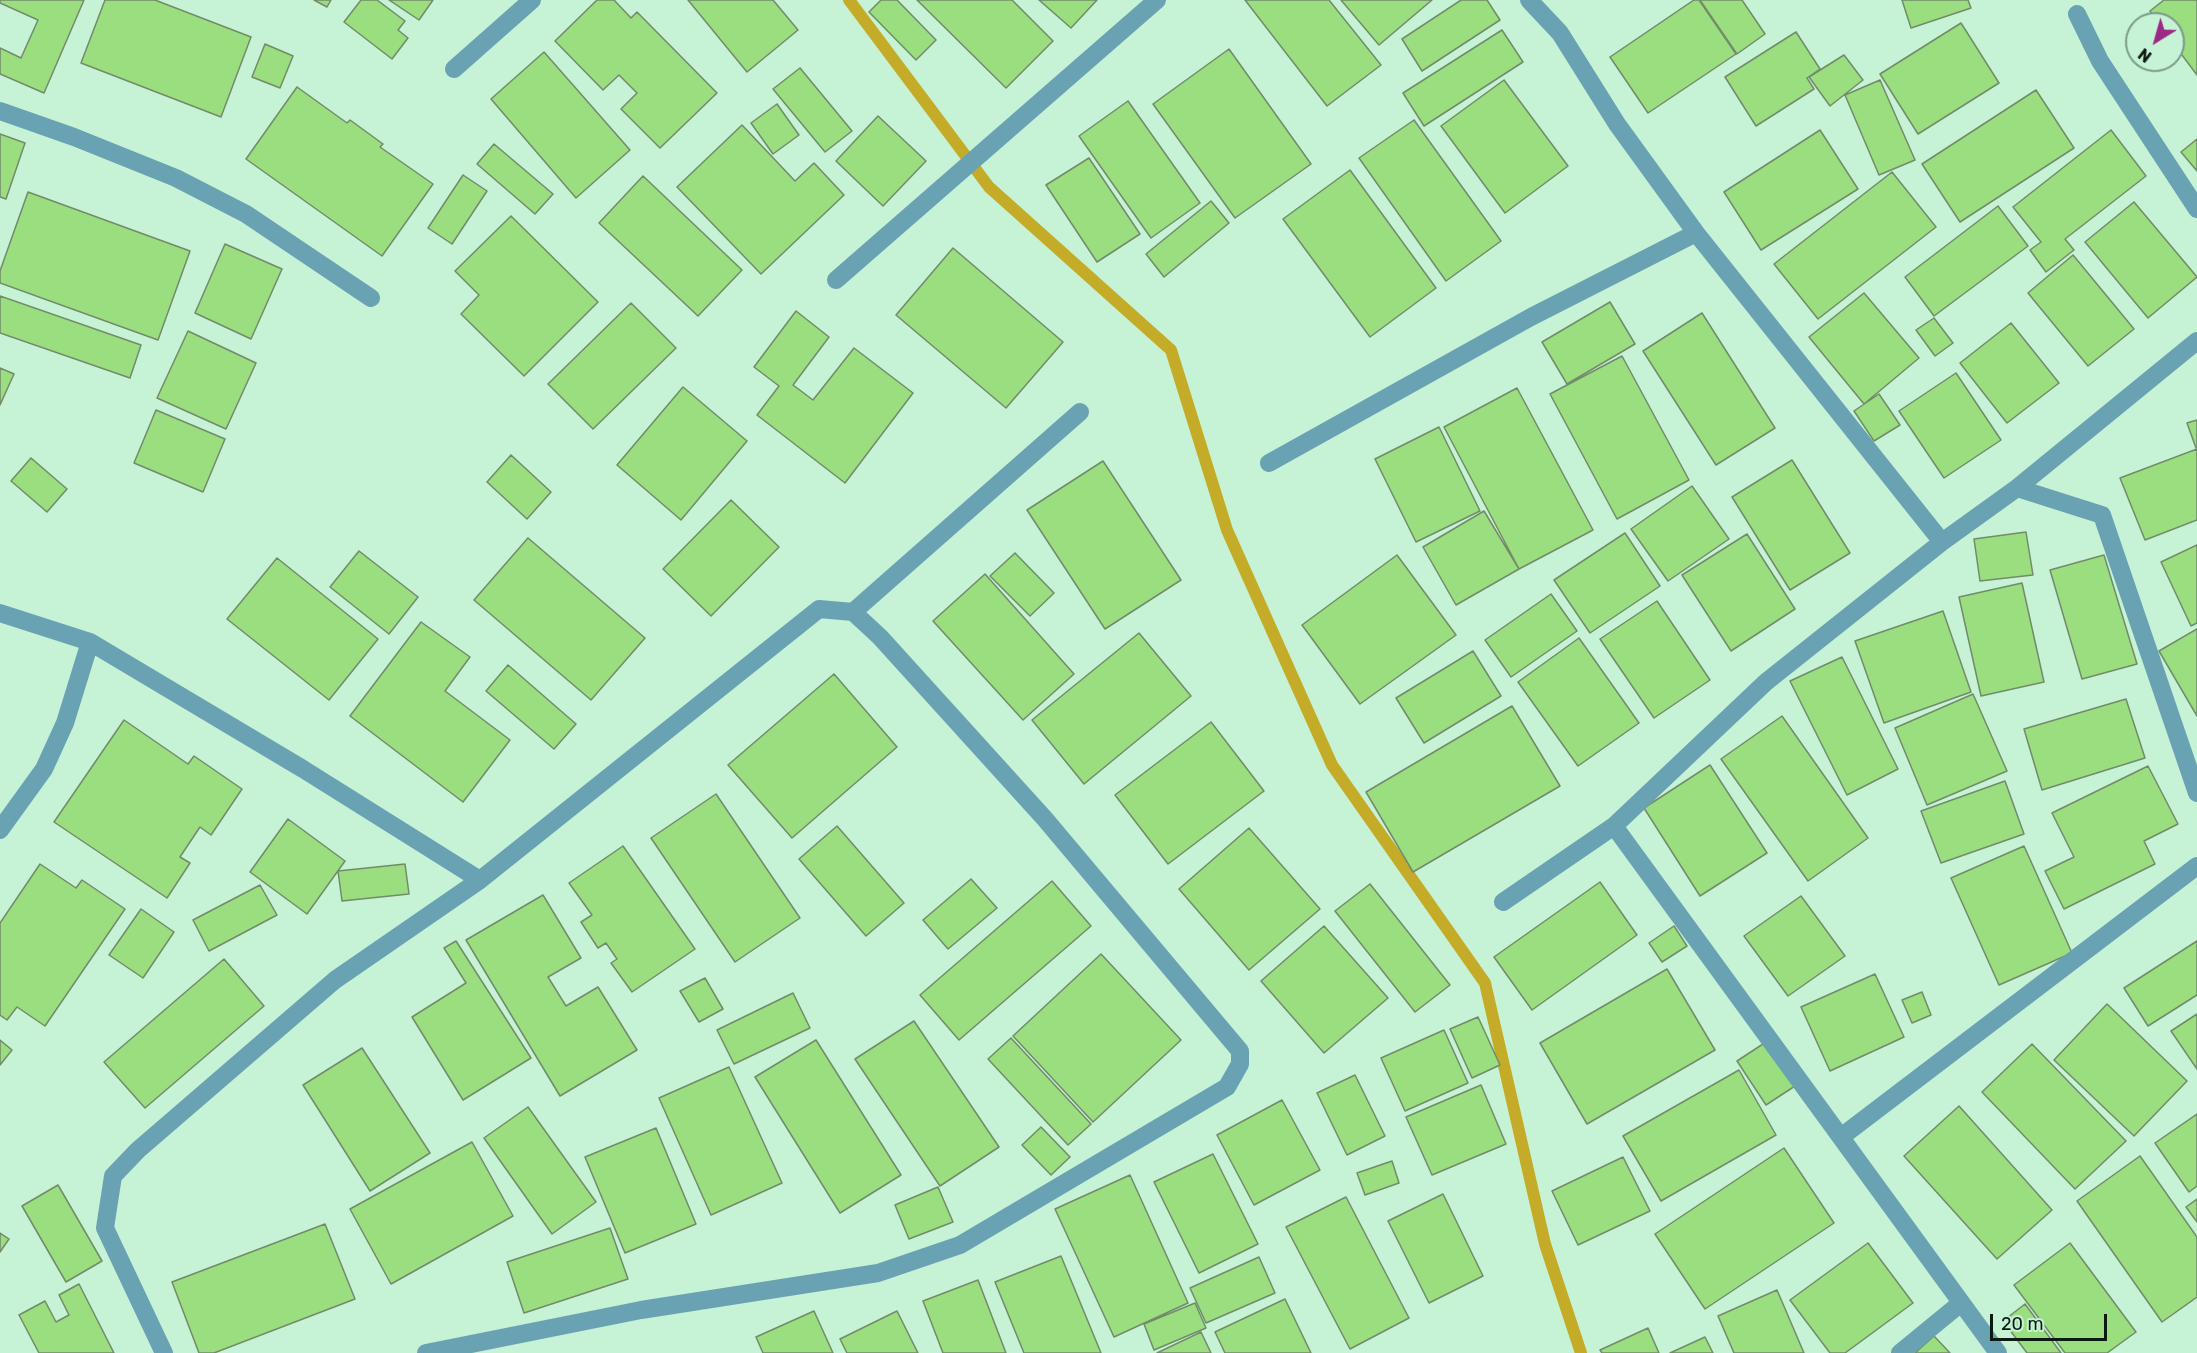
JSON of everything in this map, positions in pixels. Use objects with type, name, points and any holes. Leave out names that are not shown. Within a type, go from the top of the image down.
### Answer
[{"type":"street","points":[[454,69],[532,0]]},
{"type":"street","points":[[836,280],[1156,0]]},
{"type":"street","points":[[1529,0],[1560,33],[1617,124],[1696,233],[1942,542]]},
{"type":"street","points":[[2077,14],[2100,61],[2197,209]]},
{"type":"street","points":[[0,111],[74,137],[176,178],[246,214],[371,298]]},
{"type":"street","points":[[1269,462],[1531,317],[1696,233]]},
{"type":"street","points":[[1503,902],[1614,826],[1766,682],[1942,542],[2017,488],[2197,341]]},
{"type":"street","points":[[853,612],[1080,412]]},
{"type":"street","points":[[2017,488],[2102,515],[2197,793]]},
{"type":"street","points":[[164,1353],[105,1228],[113,1176],[138,1150],[335,980],[480,880],[819,609],[853,612],[880,637],[1045,819],[1240,1051],[1240,1064],[1236,1076],[1227,1087],[950,1249],[878,1273],[641,1310],[446,1351],[426,1353]]},
{"type":"street","points":[[0,613],[90,642],[303,769],[480,880]]},
{"type":"street","points":[[0,830],[44,770],[65,723],[90,642]]},
{"type":"street","points":[[1614,826],[1998,1353]]},
{"type":"street","points":[[1841,1137],[2197,866]]},
{"type":"street","points":[[1900,1353],[1961,1303]]},
{"type":"building","points":[[0,0],[84,0],[44,93],[0,74],[0,48],[21,58],[38,20],[0,3]]},
{"type":"building","points":[[105,0],[155,0],[251,37],[221,117],[81,63]]},
{"type":"building","points":[[314,0],[331,0],[327,7]]},
{"type":"building","points":[[361,0],[377,0],[405,21],[398,30],[408,38],[392,59],[344,22]]},
{"type":"building","points":[[389,0],[433,0],[419,20]]},
{"type":"building","points":[[597,0],[614,0],[631,18],[637,12],[717,93],[660,148],[621,109],[637,93],[619,75],[603,90],[555,41]]},
{"type":"building","points":[[688,0],[773,0],[798,30],[747,72]]},
{"type":"building","points":[[881,0],[897,0],[936,40],[916,60],[869,12]]},
{"type":"building","points":[[917,0],[1012,0],[1053,41],[1006,88]]},
{"type":"building","points":[[1039,0],[1097,0],[1071,28]]},
{"type":"building","points":[[1245,0],[1329,0],[1381,65],[1327,106]]},
{"type":"building","points":[[1341,0],[1432,0],[1379,45]]},
{"type":"building","points":[[1461,0],[1487,0],[1500,20],[1422,71],[1402,39]]},
{"type":"building","points":[[1694,0],[1699,0],[1736,54],[1648,113],[1610,57]]},
{"type":"building","points":[[1700,0],[1742,0],[1765,34],[1737,54]]},
{"type":"building","points":[[1902,0],[1968,0],[1971,8],[1911,28]]},
{"type":"building","points":[[2164,0],[2197,0],[2197,75],[2185,59],[2185,12],[2150,11]]},
{"type":"building","points":[[1961,23],[1999,83],[1918,134],[1880,74]]},
{"type":"building","points":[[1502,30],[1523,62],[1424,126],[1403,93]]},
{"type":"building","points":[[1796,32],[1820,69],[1807,78],[1814,89],[1756,126],[1725,77]]},
{"type":"building","points":[[265,44],[293,56],[280,88],[252,77]]},
{"type":"building","points":[[1229,49],[1311,164],[1235,218],[1153,104]]},
{"type":"building","points":[[544,52],[630,150],[576,198],[491,99]]},
{"type":"building","points":[[1844,55],[1863,80],[1830,106],[1809,77]]},
{"type":"building","points":[[800,68],[852,131],[825,152],[773,89]]},
{"type":"building","points":[[1504,80],[1568,166],[1505,213],[1441,126]]},
{"type":"building","points":[[1880,80],[1915,160],[1879,175],[1845,95]]},
{"type":"building","points":[[297,87],[347,123],[350,120],[383,144],[380,147],[433,184],[382,256],[246,159]]},
{"type":"building","points":[[2036,90],[2074,148],[1960,222],[1922,164]]},
{"type":"building","points":[[1128,101],[1200,203],[1151,238],[1079,136]]},
{"type":"building","points":[[777,104],[799,135],[773,154],[751,123]]},
{"type":"building","points":[[878,116],[926,161],[883,206],[836,161]]},
{"type":"building","points":[[1414,120],[1501,241],[1446,281],[1359,158]]},
{"type":"building","points":[[742,125],[795,181],[814,163],[844,195],[761,274],[677,187]]},
{"type":"building","points":[[1820,130],[1858,189],[1761,250],[1724,192]]},
{"type":"building","points":[[2111,130],[2146,176],[2065,239],[2074,250],[2046,272],[2030,250],[2041,242],[2013,207]]},
{"type":"building","points":[[0,134],[25,143],[6,199],[0,197]]},
{"type":"building","points":[[2197,139],[2197,171],[2181,152]]},
{"type":"building","points":[[494,144],[553,194],[535,214],[477,164]]},
{"type":"building","points":[[1089,158],[1140,234],[1097,262],[1046,185]]},
{"type":"building","points":[[1350,170],[1436,288],[1370,337],[1283,219]]},
{"type":"building","points":[[1892,172],[1936,227],[1818,319],[1774,264]]},
{"type":"building","points":[[463,175],[487,191],[452,244],[428,228]]},
{"type":"building","points":[[643,176],[742,270],[698,316],[599,223]]},
{"type":"building","points":[[28,192],[190,251],[158,340],[0,283],[0,271]]},
{"type":"building","points":[[1211,201],[1229,223],[1164,277],[1146,254]]},
{"type":"building","points":[[2134,202],[2197,277],[2148,318],[2085,242]]},
{"type":"building","points":[[1998,206],[2028,246],[1934,316],[1905,277]]},
{"type":"building","points":[[511,216],[598,302],[524,376],[461,314],[479,295],[455,271]]},
{"type":"building","points":[[225,244],[282,269],[251,339],[195,313]]},
{"type":"building","points":[[953,248],[1063,342],[1006,408],[896,315]]},
{"type":"building","points":[[2073,255],[2134,329],[2088,366],[2028,293]]},
{"type":"building","points":[[1864,293],[1919,358],[1864,404],[1809,337]]},
{"type":"building","points":[[0,296],[141,345],[130,378],[0,333]]},
{"type":"building","points":[[1610,302],[1635,344],[1567,384],[1542,342]]},
{"type":"building","points":[[631,303],[676,348],[593,429],[548,384]]},
{"type":"building","points":[[796,311],[829,337],[793,385],[813,400],[854,348],[913,393],[845,483],[757,415],[779,386],[754,367]]},
{"type":"building","points":[[1702,313],[1775,428],[1716,465],[1643,351]]},
{"type":"building","points":[[1934,318],[1953,343],[1935,356],[1916,330]]},
{"type":"building","points":[[2011,323],[2059,383],[2007,423],[1960,363]]},
{"type":"building","points":[[188,331],[256,363],[226,429],[157,398]]},
{"type":"building","points":[[1622,356],[1689,480],[1617,519],[1550,394]]},
{"type":"building","points":[[0,368],[14,374],[0,405]]},
{"type":"building","points":[[1956,373],[2001,440],[1944,478],[1899,411]]},
{"type":"building","points":[[683,387],[747,441],[681,520],[617,465]]},
{"type":"building","points":[[1517,388],[1593,530],[1519,569],[1444,427]]},
{"type":"building","points":[[1879,394],[1900,425],[1874,441],[1854,411]]},
{"type":"building","points":[[156,410],[225,439],[203,492],[134,463]]},
{"type":"building","points":[[2197,420],[2197,448],[2196,448],[2187,423]]},
{"type":"building","points":[[1439,427],[1480,511],[1416,542],[1375,459]]},
{"type":"building","points":[[2197,449],[2197,520],[2145,540],[2120,478]]},
{"type":"building","points":[[511,455],[551,492],[527,519],[487,482]]},
{"type":"building","points":[[31,458],[67,489],[47,512],[11,481]]},
{"type":"building","points":[[1792,460],[1850,553],[1790,590],[1732,497]]},
{"type":"building","points":[[1103,461],[1181,580],[1105,629],[1027,510]]},
{"type":"building","points":[[1692,486],[1729,539],[1668,581],[1631,529]]},
{"type":"building","points":[[731,500],[779,547],[711,616],[663,569]]},
{"type":"building","points":[[1484,511],[1519,569],[1456,605],[1423,547]]},
{"type":"building","points":[[2026,532],[2033,575],[1980,581],[1974,539]]},
{"type":"building","points":[[1625,533],[1660,586],[1590,633],[1554,580]]},
{"type":"building","points":[[1747,534],[1795,609],[1731,651],[1682,575]]},
{"type":"building","points":[[528,538],[645,638],[591,700],[474,600]]},
{"type":"building","points":[[2197,545],[2197,623],[2191,626],[2161,562]]},
{"type":"building","points":[[359,551],[418,597],[389,634],[330,587]]},
{"type":"building","points":[[1015,553],[1054,593],[1030,616],[990,576]]},
{"type":"building","points":[[1397,555],[1456,635],[1360,704],[1302,625]]},
{"type":"building","points":[[2104,555],[2137,664],[2082,679],[2050,570]]},
{"type":"building","points":[[277,558],[378,639],[329,700],[227,619]]},
{"type":"building","points":[[985,574],[1074,674],[1023,720],[933,621]]},
{"type":"building","points":[[2022,583],[2044,682],[1981,696],[1959,597]]},
{"type":"building","points":[[1551,594],[1577,631],[1511,677],[1485,640]]},
{"type":"building","points":[[1657,601],[1710,680],[1654,718],[1600,639]]},
{"type":"building","points":[[1943,611],[1971,692],[1884,723],[1855,641]]},
{"type":"building","points":[[421,622],[470,657],[445,691],[510,740],[463,802],[350,716]]},
{"type":"building","points":[[2197,629],[2197,716],[2159,651]]},
{"type":"building","points":[[1139,633],[1191,696],[1084,784],[1032,720]]},
{"type":"building","points":[[1579,638],[1639,723],[1578,766],[1518,682]]},
{"type":"building","points":[[1473,651],[1501,696],[1424,743],[1396,698]]},
{"type":"building","points":[[1842,657],[1898,769],[1847,795],[1790,681]]},
{"type":"building","points":[[508,665],[576,724],[554,749],[486,691]]},
{"type":"building","points":[[834,674],[897,747],[792,838],[728,765]]},
{"type":"building","points":[[1973,694],[2007,771],[1927,805],[1895,728]]},
{"type":"building","points":[[2126,699],[2145,758],[2042,790],[2024,729]]},
{"type":"building","points":[[1512,706],[1560,786],[1413,872],[1366,792]]},
{"type":"building","points":[[1782,716],[1868,838],[1808,881],[1721,759]]},
{"type":"building","points":[[124,720],[188,764],[194,756],[242,789],[211,835],[200,827],[180,857],[190,863],[167,898],[54,822]]},
{"type":"building","points":[[1211,722],[1264,791],[1168,864],[1115,795]]},
{"type":"building","points":[[1710,765],[1767,853],[1700,896],[1644,808]]},
{"type":"building","points":[[2148,766],[2178,824],[2144,841],[2155,864],[2064,909],[2045,871],[2074,857],[2052,813]]},
{"type":"building","points":[[2005,781],[2024,834],[1941,863],[1921,811]]},
{"type":"building","points":[[716,794],[800,918],[735,962],[651,838]]},
{"type":"building","points":[[288,819],[345,861],[307,914],[250,872]]},
{"type":"building","points":[[837,826],[904,903],[866,936],[799,859]]},
{"type":"building","points":[[1249,828],[1320,909],[1249,970],[1179,889]]},
{"type":"building","points":[[623,846],[695,949],[632,992],[611,963],[617,959],[606,943],[598,948],[581,922],[592,915],[569,883]]},
{"type":"building","points":[[2024,846],[2072,953],[1999,985],[1951,878]]},
{"type":"building","points":[[40,864],[76,888],[82,880],[125,909],[45,1026],[17,1007],[7,1020],[0,1015],[0,923]]},
{"type":"building","points":[[405,864],[409,894],[342,901],[338,871]]},
{"type":"building","points":[[971,879],[997,908],[948,949],[923,920]]},
{"type":"building","points":[[1052,881],[1091,926],[959,1040],[920,995]]},
{"type":"building","points":[[1600,882],[1637,935],[1532,1010],[1494,957]]},
{"type":"building","points":[[1370,884],[1450,985],[1415,1012],[1335,911]]},
{"type":"building","points":[[260,885],[277,915],[209,951],[193,920]]},
{"type":"building","points":[[543,895],[581,958],[548,977],[566,1006],[598,987],[637,1050],[560,1096],[466,940]]},
{"type":"building","points":[[1801,896],[1845,956],[1788,996],[1744,936]]},
{"type":"building","points":[[141,909],[174,932],[143,978],[109,955]]},
{"type":"building","points":[[1324,926],[1388,998],[1324,1053],[1261,981]]},
{"type":"building","points":[[1674,926],[1687,946],[1662,962],[1649,943]]},
{"type":"building","points":[[456,941],[531,1058],[463,1100],[412,1017],[466,983],[444,948]]},
{"type":"building","points":[[2197,941],[2197,995],[2148,1026],[2124,988]]},
{"type":"building","points":[[1101,954],[1181,1040],[1093,1122],[1013,1036]]},
{"type":"building","points":[[224,959],[264,1006],[145,1108],[104,1062]]},
{"type":"building","points":[[1667,969],[1715,1050],[1587,1124],[1540,1043]]},
{"type":"building","points":[[1875,974],[1904,1037],[1830,1071],[1801,1007]]},
{"type":"building","points":[[705,978],[723,1009],[699,1022],[680,991]]},
{"type":"building","points":[[1922,992],[1931,1015],[1912,1023],[1902,1000]]},
{"type":"building","points":[[793,993],[810,1028],[734,1064],[717,1030]]},
{"type":"building","points":[[2107,1004],[2187,1081],[2134,1136],[2054,1060]]},
{"type":"building","points":[[2197,1014],[2197,1069],[2171,1031]]},
{"type":"building","points":[[1478,1017],[1500,1065],[1472,1078],[1450,1029]]},
{"type":"building","points":[[914,1021],[999,1147],[940,1186],[855,1059]]},
{"type":"building","points":[[1444,1030],[1468,1083],[1405,1111],[1381,1058]]},
{"type":"building","points":[[1011,1038],[1091,1124],[1068,1145],[988,1059]]},
{"type":"building","points":[[0,1040],[12,1050],[0,1065]]},
{"type":"building","points":[[816,1040],[901,1175],[840,1213],[755,1077]]},
{"type":"building","points":[[1766,1042],[1795,1086],[1766,1105],[1737,1061]]},
{"type":"building","points":[[2032,1044],[2126,1141],[2075,1189],[1982,1092]]},
{"type":"building","points":[[362,1048],[430,1153],[370,1191],[303,1085]]},
{"type":"building","points":[[729,1067],[782,1183],[711,1215],[659,1098]]},
{"type":"building","points":[[1739,1070],[1776,1135],[1661,1201],[1623,1136]]},
{"type":"building","points":[[1355,1075],[1385,1136],[1347,1155],[1317,1093]]},
{"type":"building","points":[[1481,1085],[1506,1144],[1432,1175],[1406,1117]]},
{"type":"building","points":[[1282,1100],[1320,1170],[1254,1205],[1217,1135]]},
{"type":"building","points":[[1959,1106],[2052,1210],[1997,1259],[1904,1156]]},
{"type":"building","points":[[528,1107],[596,1202],[552,1234],[484,1138]]},
{"type":"building","points":[[2197,1114],[2197,1186],[2189,1192],[2155,1143]]},
{"type":"building","points":[[1041,1127],[1070,1157],[1051,1175],[1022,1145]]},
{"type":"building","points":[[656,1128],[696,1224],[625,1253],[585,1157]]},
{"type":"building","points":[[472,1142],[513,1216],[391,1284],[350,1209]]},
{"type":"building","points":[[1784,1148],[1834,1223],[1705,1309],[1655,1234]]},
{"type":"building","points":[[1213,1154],[1258,1244],[1199,1273],[1154,1182]]},
{"type":"building","points":[[2140,1156],[2197,1237],[2197,1297],[2162,1322],[2077,1201]]},
{"type":"building","points":[[1623,1157],[1650,1211],[1578,1245],[1552,1191]]},
{"type":"building","points":[[1392,1161],[1399,1183],[1365,1195],[1357,1173]]},
{"type":"building","points":[[1130,1175],[1188,1303],[1114,1337],[1055,1209]]},
{"type":"building","points":[[58,1185],[102,1261],[66,1282],[22,1206]]},
{"type":"building","points":[[938,1187],[953,1222],[909,1239],[895,1205]]},
{"type":"building","points":[[1443,1194],[1483,1276],[1429,1303],[1388,1221]]},
{"type":"building","points":[[1346,1197],[1409,1318],[1350,1349],[1286,1227]]},
{"type":"building","points":[[2197,1199],[2197,1222],[2186,1207]]},
{"type":"building","points":[[325,1224],[355,1299],[214,1353],[199,1353],[172,1282]]},
{"type":"building","points":[[610,1228],[628,1279],[524,1313],[507,1262]]},
{"type":"building","points":[[0,1233],[9,1239],[0,1252]]},
{"type":"building","points":[[1868,1243],[1913,1303],[1845,1353],[1830,1353],[1790,1300]]},
{"type":"building","points":[[2070,1243],[2136,1332],[2107,1353],[2065,1353],[2014,1285]]},
{"type":"building","points":[[1061,1256],[1101,1353],[1024,1353],[995,1282]]},
{"type":"building","points":[[1259,1257],[1275,1293],[1206,1323],[1190,1288]]},
{"type":"building","points":[[978,1280],[1006,1353],[943,1353],[923,1301]]},
{"type":"building","points":[[79,1284],[114,1353],[39,1353],[19,1315],[45,1301],[56,1322],[69,1315],[59,1295]]},
{"type":"building","points":[[1777,1290],[1804,1353],[1734,1353],[1718,1316]]},
{"type":"building","points":[[1285,1299],[1311,1353],[1225,1353],[1215,1332]]},
{"type":"building","points":[[1195,1303],[1206,1328],[1154,1350],[1144,1324]]},
{"type":"building","points":[[2025,1304],[2061,1353],[2027,1353],[2003,1321]]},
{"type":"building","points":[[814,1311],[833,1353],[763,1353],[756,1337]]},
{"type":"building","points":[[897,1311],[918,1353],[847,1353],[840,1339]]},
{"type":"building","points":[[1648,1328],[1659,1353],[1602,1353],[1600,1350]]},
{"type":"building","points":[[1201,1332],[1211,1353],[1157,1353]]},
{"type":"building","points":[[1934,1336],[1950,1353],[1915,1353]]},
{"type":"building","points":[[1705,1337],[1713,1353],[1670,1353]]},
{"type":"waterway","points":[[849,0],[989,187],[1171,350],[1227,530],[1332,765],[1485,983],[1545,1244],[1581,1353]]}]
